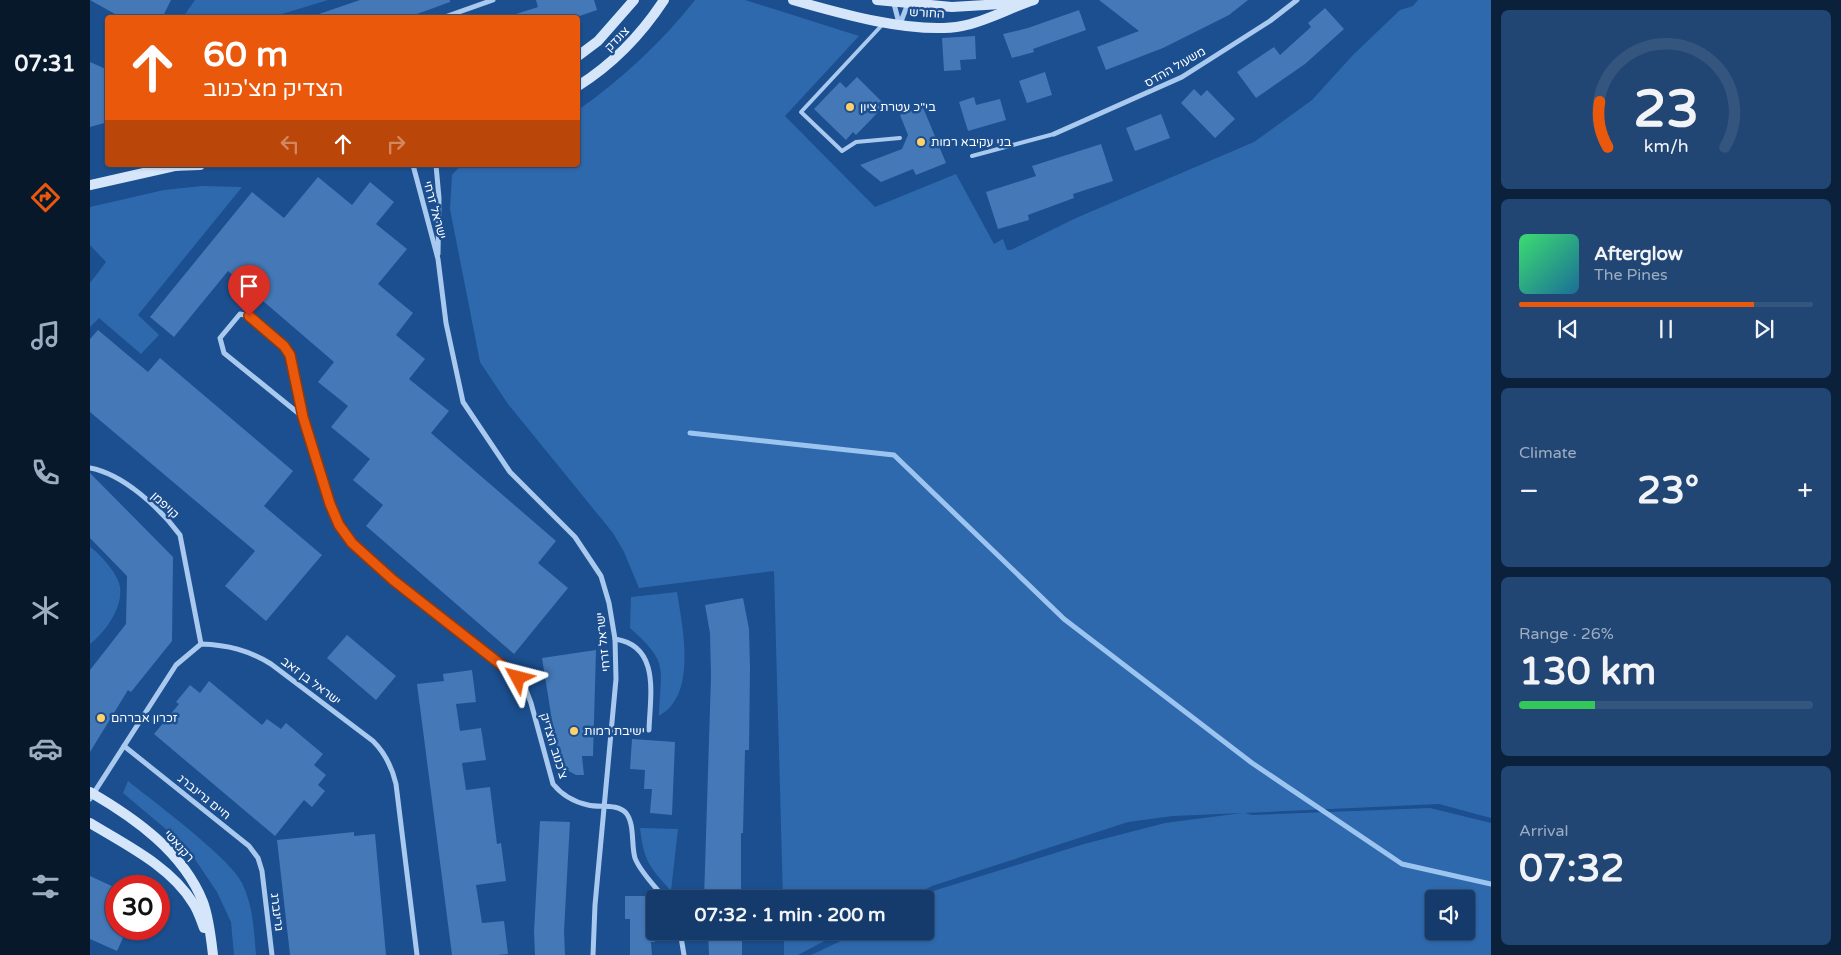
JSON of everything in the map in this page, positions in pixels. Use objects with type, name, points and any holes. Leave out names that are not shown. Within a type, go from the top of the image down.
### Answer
[{"type":"street","points":[[450,15],[493,0]]},
{"type":"street","name":"צונדק","points":[[580,54],[598,41],[634,0]]},
{"type":"street","name":"צונדק","points":[[580,85],[614,60],[638,36],[664,0]]},
{"type":"street","name":"החורש","points":[[792,0],[839,13],[885,22],[944,27],[960,26],[980,21],[1031,1]]},
{"type":"street","name":"החורש","points":[[877,0],[961,7],[1031,1]]},
{"type":"street","name":"משעול ההדס","points":[[1054,134],[1182,77],[1270,21],[1297,0]]},
{"type":"street","points":[[893,1],[900,24]]},
{"type":"street","points":[[900,24],[909,2]]},
{"type":"street","points":[[90,185],[171,167]]},
{"type":"street","name":"ישראל זרחי","points":[[414,167],[438,259],[448,331],[463,402],[510,472],[576,537],[600,576],[609,603],[615,639],[616,679],[595,905],[593,955]]},
{"type":"street","name":"ישראל זרחי","points":[[436,167],[440,205],[438,259]]},
{"type":"street","name":"צ'כנוב הצדיק","points":[[303,417],[224,353],[220,338],[240,314],[249,316],[284,346],[290,355],[303,417],[330,504],[339,525],[358,548],[410,593],[518,678],[526,690],[553,784],[560,793],[589,806],[618,808],[625,812],[630,821],[636,860],[658,890]]},
{"type":"street","name":"קויפמן","points":[[90,468],[116,476],[130,486],[170,522],[180,535],[202,644]]},
{"type":"street","points":[[615,639],[625,641],[637,647],[647,662],[650,679],[649,730]]},
{"type":"street","points":[[91,795],[176,665],[202,644]]},
{"type":"street","name":"ישראל בן זאב","points":[[202,644],[239,648],[271,664],[383,750],[392,766],[396,784],[417,955]]},
{"type":"street","name":"חיים גרינברג","points":[[124,746],[249,846],[258,858],[262,870]]},
{"type":"street","name":"רקנאטי","points":[[91,795],[155,837],[174,856],[194,883],[204,904],[213,955]]},
{"type":"street","name":"רקנאטי","points":[[90,823],[148,857],[170,878],[193,903],[212,944]]},
{"type":"street","name":"גרינברג","points":[[262,870],[272,955]]},
{"type":"street","points":[[682,940],[684,955]]},
{"type":"lane","points":[[885,22],[801,112],[842,151],[856,142],[900,138]]},
{"type":"lane","points":[[972,156],[1054,134]]},
{"type":"shaded area","points":[[195,0],[328,0],[279,15],[184,15]]},
{"type":"shaded area","points":[[695,0],[745,0],[859,36],[785,116],[875,207],[956,174],[994,244],[1003,239],[1007,250],[1011,250],[1076,218],[1254,142],[1312,100],[1353,55],[1400,10],[1413,6],[1418,0],[1491,0],[1491,818],[1439,804],[1245,813],[1252,815],[1430,808],[1491,823],[1491,955],[811,955],[843,940],[934,940],[934,891],[1084,844],[1165,823],[1242,813],[1173,816],[1128,822],[924,890],[783,890],[774,571],[639,588],[624,552],[613,533],[508,404],[480,362],[450,209],[452,175],[459,167],[580,167],[580,108],[640,60],[669,31]]},
{"type":"shaded area","points":[[202,186],[242,187],[138,315],[159,335],[141,354],[99,318],[90,327],[90,283],[106,262],[90,245],[90,207],[164,190]]},
{"type":"shaded area","points":[[90,547],[111,568],[119,583],[120,600],[108,625],[90,644]]},
{"type":"shaded area","points":[[677,592],[684,651],[682,681],[678,695],[671,706],[659,716],[660,666],[651,649],[630,628],[631,597]]},
{"type":"shaded area","points":[[128,781],[208,845],[235,873],[242,883],[249,900],[256,955],[234,955],[231,922],[217,892],[186,846],[123,793]]},
{"type":"shaded area","points":[[640,828],[678,829],[671,890],[657,875],[643,849]]},
{"type":"shaded area","points":[[784,940],[826,940],[798,955],[784,955]]},
{"type":"building","points":[[90,0],[171,0],[164,15],[117,15]]},
{"type":"building","points":[[360,0],[450,0],[450,2],[414,15],[316,15]]},
{"type":"building","points":[[536,0],[594,0],[597,10],[580,16],[513,15],[538,7]]},
{"type":"building","points":[[1099,0],[1248,0],[1229,15],[1163,48],[1106,70],[1097,47],[1139,31]]},
{"type":"building","points":[[1325,8],[1344,29],[1305,64],[1256,98],[1237,72],[1274,47],[1280,55],[1311,27],[1308,23]]},
{"type":"building","points":[[1079,10],[1086,30],[1033,49],[1034,52],[1012,58],[1003,34],[1028,28]]},
{"type":"building","points":[[975,36],[976,59],[960,60],[961,70],[944,71],[942,38]]},
{"type":"building","points":[[90,62],[105,69],[105,123],[90,127]]},
{"type":"building","points":[[1045,72],[1052,95],[1027,103],[1019,81]]},
{"type":"building","name":"בי\"כ עטרת ציון","points":[[857,77],[885,105],[856,135],[853,132],[846,140],[814,109],[840,82],[846,88]]},
{"type":"building","points":[[1194,89],[1201,96],[1207,90],[1235,119],[1215,138],[1181,103]]},
{"type":"building","points":[[974,97],[976,105],[1000,99],[1006,120],[968,131],[959,102]]},
{"type":"building","name":"בני עקיבא רמות","points":[[922,105],[946,163],[916,175],[913,169],[881,182],[860,165],[902,149],[908,135],[900,115]]},
{"type":"building","points":[[1161,114],[1170,138],[1135,151],[1126,128]]},
{"type":"building","points":[[1101,144],[1113,181],[1073,194],[1074,198],[1028,215],[1029,220],[998,229],[986,192],[1036,176],[1032,166]]},
{"type":"building","points":[[318,177],[352,205],[370,182],[394,202],[376,224],[407,249],[378,284],[413,313],[396,335],[425,359],[409,379],[449,411],[431,433],[556,541],[538,563],[568,588],[514,654],[366,526],[383,505],[353,480],[370,459],[331,427],[348,406],[318,382],[334,362],[228,271],[174,337],[150,317],[252,192],[284,218]]},
{"type":"building","points":[[98,330],[148,372],[160,358],[293,471],[264,506],[322,555],[266,621],[225,586],[255,551],[90,412],[90,339]]},
{"type":"building","points":[[90,473],[173,557],[172,641],[131,692],[128,690],[90,752],[90,670],[126,624],[127,576],[90,538]]},
{"type":"building","points":[[743,598],[749,629],[749,750],[745,750],[743,833],[741,833],[741,890],[704,890],[711,677],[710,633],[705,605]]},
{"type":"building","points":[[347,635],[396,676],[376,700],[327,658]]},
{"type":"building","name":"ישיבת רמות","points":[[596,650],[593,756],[582,756],[584,775],[576,775],[565,769],[558,758],[542,658]]},
{"type":"building","points":[[472,670],[476,702],[456,704],[460,731],[481,728],[486,760],[462,763],[466,790],[490,787],[497,844],[501,843],[506,881],[476,885],[482,923],[504,921],[508,954],[452,955],[417,684],[444,681],[443,674]]},
{"type":"building","points":[[209,681],[262,725],[267,719],[281,729],[286,723],[323,754],[314,765],[326,775],[318,785],[325,791],[312,807],[304,800],[275,836],[154,734],[179,704],[176,702],[190,685],[200,693]]},
{"type":"building","points":[[632,739],[675,742],[672,815],[650,813],[652,789],[644,789],[645,770],[630,769]]},
{"type":"building","points":[[540,821],[570,822],[564,931],[565,955],[535,955],[534,932]]},
{"type":"building","points":[[354,832],[354,836],[375,834],[386,955],[290,955],[277,840]]},
{"type":"building","points":[[90,876],[105,883],[105,940],[122,940],[117,951],[90,939]]},
{"type":"building","points":[[625,896],[646,896],[646,940],[655,940],[655,942],[651,942],[652,955],[630,955],[630,919],[625,919]]},
{"type":"building","points":[[708,940],[742,940],[742,955],[709,955]]},
{"type":"waterway","points":[[690,433],[894,455],[1064,619],[1252,763],[1402,864],[1491,884]]},
{"type":"place","name":"בי\"כ עטרת ציון","points":[[850,107]]},
{"type":"place","name":"בני עקיבא רמות","points":[[921,142]]},
{"type":"place","name":"זכרון אברהם","points":[[101,718]]},
{"type":"place","name":"ישיבת רמות","points":[[574,731]]},
{"type":"route","points":[[249,316],[284,346],[290,355],[303,417],[330,504],[339,525],[352,543],[393,580],[518,678]]}]
